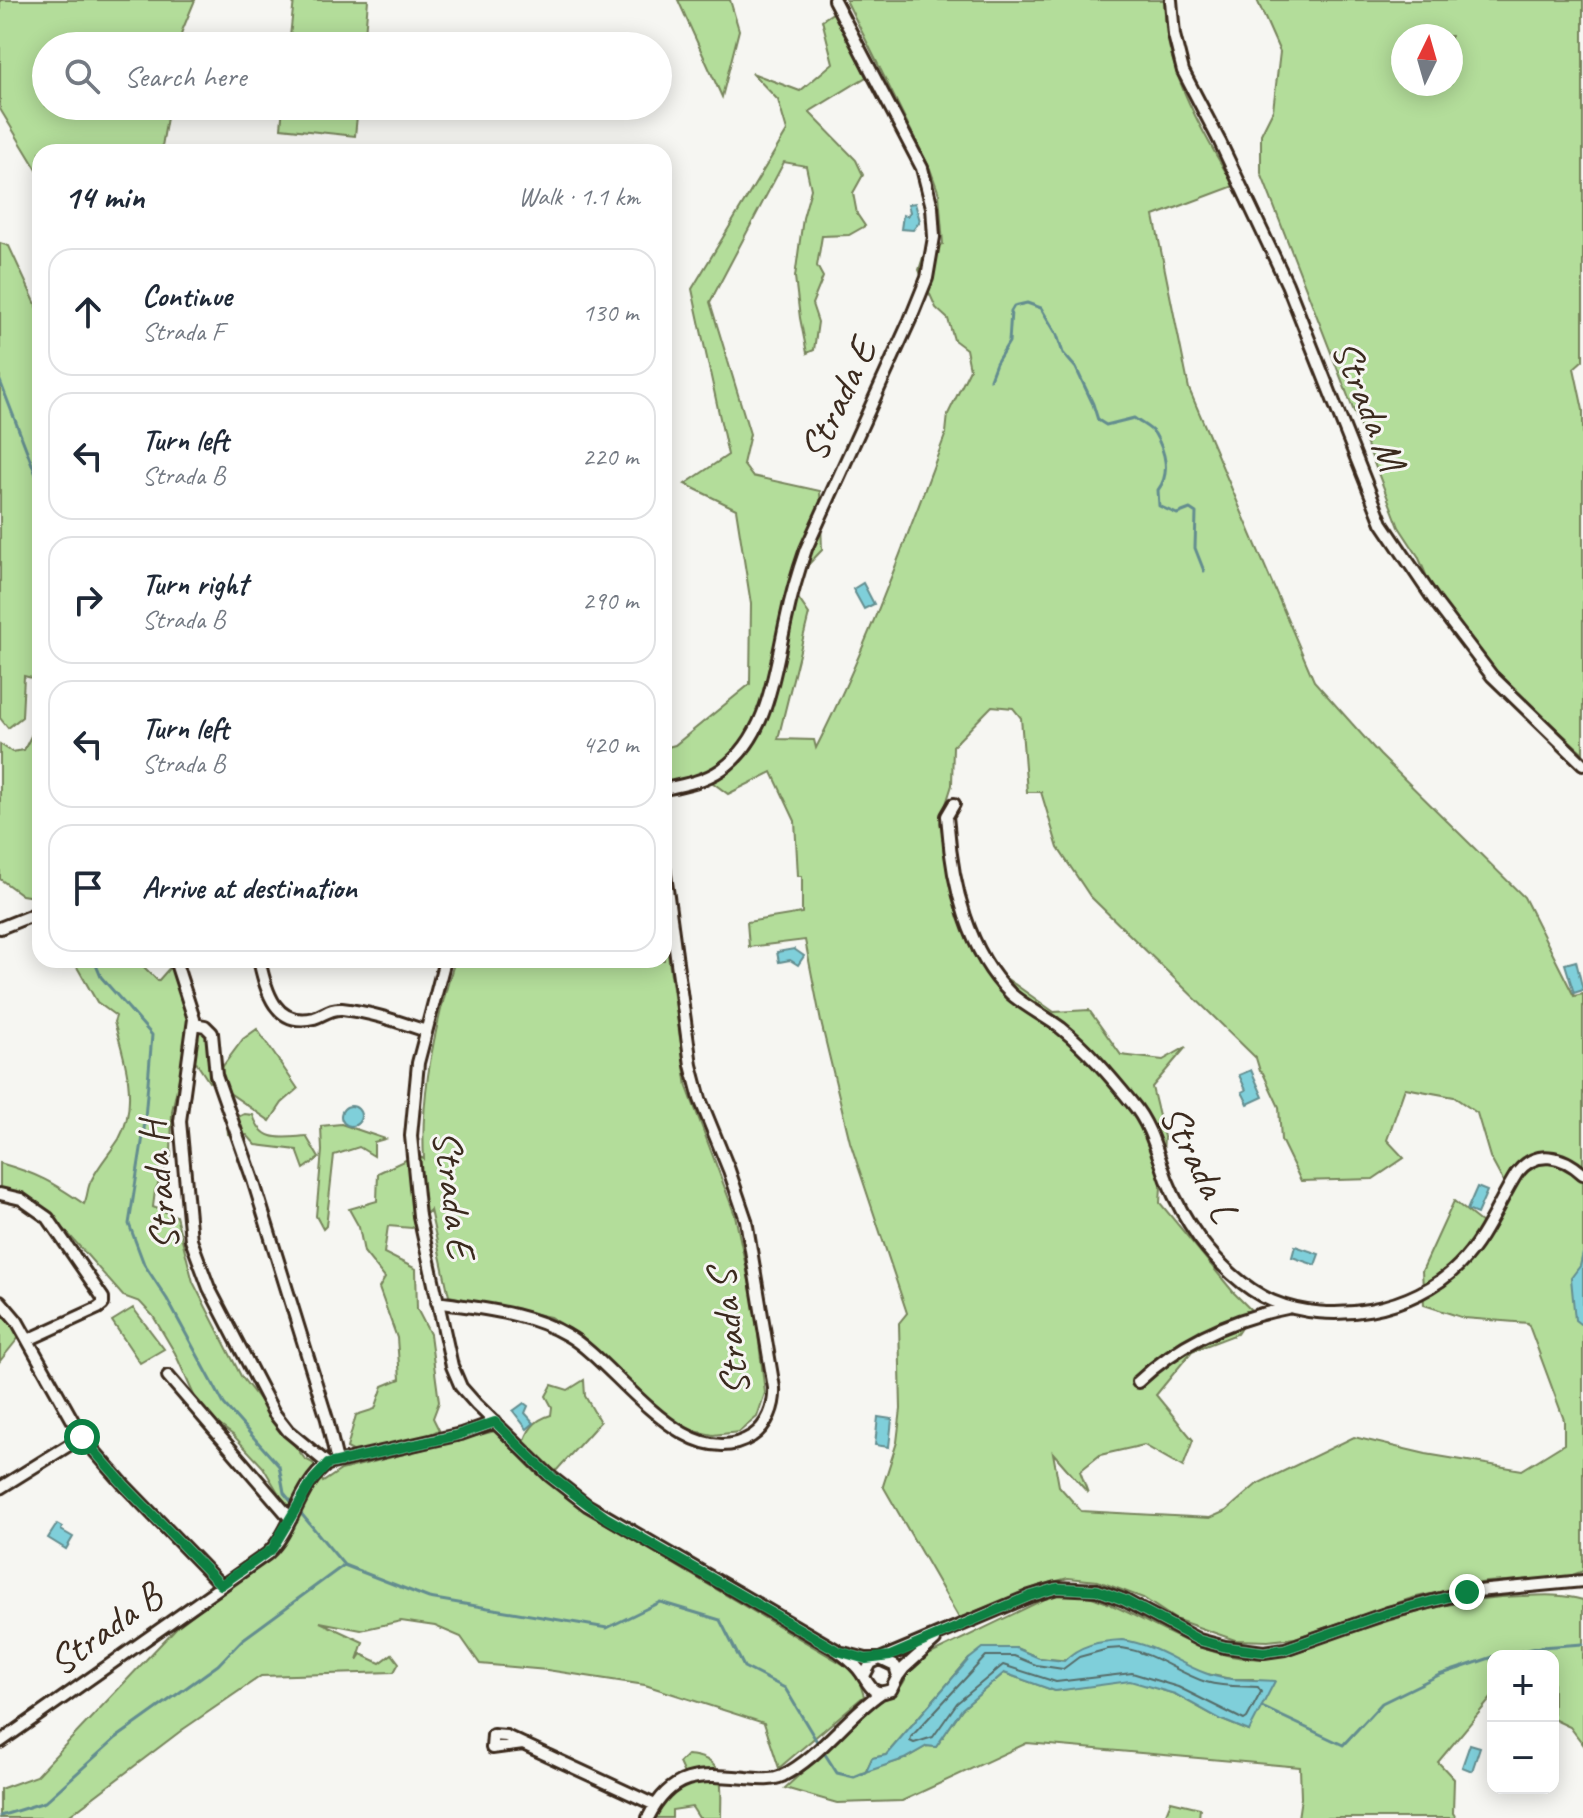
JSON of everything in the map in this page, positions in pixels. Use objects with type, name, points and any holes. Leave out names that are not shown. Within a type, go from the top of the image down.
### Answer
[{"type":"street","name":"Strada E","points":[[672,787],[699,781],[720,771],[744,747],[756,729],[766,707],[793,589],[806,549],[910,320],[932,260],[933,216],[922,168],[834,0]]},
{"type":"street","name":"Strada M","points":[[1171,0],[1172,22],[1183,71],[1287,284],[1382,523],[1434,600],[1492,676],[1583,764]]},
{"type":"street","name":"Strada L","points":[[954,804],[947,816],[958,891],[975,939],[995,974],[1017,998],[1065,1031],[1096,1060],[1135,1106],[1148,1126],[1178,1204],[1209,1251],[1257,1293],[1293,1307],[1326,1312],[1380,1307],[1418,1293],[1443,1279],[1465,1259],[1527,1161],[1539,1157],[1558,1158],[1583,1174]]},
{"type":"street","points":[[0,928],[32,915]]},
{"type":"street","name":"Strada S","points":[[437,1302],[523,1317],[566,1334],[597,1356],[666,1421],[693,1439],[717,1445],[738,1442],[756,1433],[766,1421],[772,1407],[774,1388],[751,1246],[738,1196],[704,1110],[691,1065],[672,926]]},
{"type":"street","name":"Strada H","points":[[178,968],[190,1001],[194,1024],[180,1121],[187,1214],[196,1256],[209,1288],[274,1413],[288,1431],[332,1463]]},
{"type":"street","points":[[262,968],[272,1000],[279,1013],[287,1018],[311,1019],[329,1010],[342,1009],[375,1015],[426,1031]]},
{"type":"street","name":"Strada E","points":[[443,968],[414,1090],[412,1157],[419,1216],[457,1380],[495,1422]]},
{"type":"street","points":[[194,1024],[208,1027],[213,1035],[217,1081],[253,1180],[327,1419],[332,1463],[454,1436],[495,1422],[550,1476],[605,1517],[838,1651],[852,1662],[871,1690],[881,1693]]},
{"type":"street","points":[[0,1194],[21,1199],[48,1218],[103,1298],[103,1304],[98,1308],[28,1340]]},
{"type":"street","points":[[0,1301],[28,1340],[82,1437],[221,1585]]},
{"type":"street","points":[[1138,1382],[1181,1349],[1220,1329],[1258,1314],[1293,1307]]},
{"type":"street","points":[[168,1376],[295,1512]]},
{"type":"street","points":[[0,1488],[82,1437]]},
{"type":"street","name":"Strada B","points":[[0,1742],[272,1549],[316,1476],[332,1463]]},
{"type":"street","points":[[860,1708],[866,1689],[864,1679],[867,1666],[1030,1596],[1071,1587],[1115,1596],[1212,1645],[1264,1652],[1285,1649],[1388,1613],[1467,1592],[1583,1581]]},
{"type":"street","points":[[1561,1584],[1583,1590]]},
{"type":"street","points":[[648,1818],[668,1789],[686,1778],[776,1778],[797,1766],[860,1708],[881,1693],[891,1690],[904,1668],[943,1634]]},
{"type":"street","points":[[838,1651],[866,1659],[880,1659],[895,1666],[898,1676]]},
{"type":"street","points":[[523,1744],[655,1805]]},
{"type":"green space","points":[[0,0],[195,0],[182,32],[32,32],[32,120],[167,120],[162,144],[32,144],[32,162],[0,109]]},
{"type":"green space","points":[[294,0],[368,0],[365,32],[291,32]]},
{"type":"green space","points":[[678,0],[730,0],[739,30],[722,97]]},
{"type":"green space","points":[[846,0],[1165,0],[1170,49],[1177,73],[1197,121],[1234,186],[1154,216],[1189,389],[1314,681],[1380,755],[1524,897],[1574,996],[1583,994],[1583,1571],[1565,1578],[1486,1582],[1412,1598],[1295,1638],[1268,1641],[1235,1640],[1175,1619],[1143,1598],[1098,1581],[1068,1578],[1038,1586],[959,1618],[883,1486],[897,1442],[901,1409],[899,1323],[907,1313],[850,1142],[805,940],[749,947],[747,922],[802,913],[802,876],[798,876],[795,821],[772,772],[728,794],[701,774],[672,781],[672,746],[750,684],[751,604],[736,509],[685,484],[728,455],[692,289],[787,131],[778,100],[752,73],[800,91],[833,63],[822,20],[836,11],[866,77],[809,112],[856,160],[863,175],[853,193],[857,214],[865,226],[849,235],[822,236],[817,266],[823,277],[812,304],[818,322],[814,350],[807,353],[795,277],[803,218],[811,189],[806,166],[784,162],[710,302],[750,434],[743,464],[752,476],[820,491],[822,550],[789,585],[809,614],[778,739],[814,740],[816,748],[885,592],[946,433],[948,414],[970,369],[966,349],[954,340],[948,319],[936,308],[919,270],[926,248],[943,244],[939,194],[930,169]],"holes":[[[992,706],[1013,708],[1021,718],[1027,792],[1041,792],[1058,848],[1090,896],[1256,1058],[1279,1107],[1281,1140],[1301,1181],[1373,1179],[1404,1158],[1387,1140],[1405,1088],[1454,1097],[1477,1113],[1490,1157],[1510,1194],[1482,1223],[1454,1201],[1422,1271],[1424,1305],[1464,1318],[1528,1323],[1564,1420],[1564,1444],[1522,1470],[1426,1454],[1354,1437],[1257,1484],[1226,1511],[1210,1518],[1081,1511],[1059,1486],[1053,1453],[1088,1493],[1080,1471],[1100,1455],[1144,1445],[1183,1467],[1193,1440],[1156,1395],[1192,1351],[1237,1334],[1252,1311],[1160,1203],[1164,1137],[1152,1087],[1186,1047],[1163,1060],[1121,1055],[1089,1010],[1054,1012],[979,959],[951,873],[940,823],[952,785],[953,746]]]},
{"type":"green space","points":[[1257,0],[1583,0],[1583,360],[1574,368],[1583,410],[1583,753],[1451,633],[1418,556],[1399,527],[1261,173],[1261,134],[1273,110],[1280,52]]},
{"type":"green space","points":[[282,120],[357,120],[355,136],[281,128]]},
{"type":"green space","points":[[0,243],[9,246],[32,296],[32,678],[24,676],[22,717],[8,728],[0,718]]},
{"type":"green space","points":[[32,734],[32,897],[22,895],[0,879],[0,744],[12,752],[24,750]]},
{"type":"green space","points":[[78,968],[145,968],[158,981],[169,968],[174,968],[190,1018],[216,1038],[207,1057],[218,1078],[209,1082],[186,1047],[172,1111],[171,1156],[155,1191],[153,1207],[176,1216],[193,1282],[241,1376],[305,1459],[313,1463],[323,1482],[341,1470],[495,1431],[535,1472],[586,1512],[856,1672],[864,1696],[779,1768],[764,1723],[645,1685],[547,1670],[480,1664],[461,1637],[435,1626],[401,1621],[361,1630],[320,1622],[363,1642],[357,1660],[361,1654],[380,1663],[392,1654],[399,1663],[394,1672],[261,1676],[182,1730],[66,1818],[0,1818],[0,1789],[36,1776],[177,1627],[278,1550],[295,1521],[263,1467],[233,1435],[201,1411],[175,1353],[153,1316],[140,1302],[123,1296],[65,1230],[24,1193],[0,1188],[0,1163],[44,1179],[84,1204],[94,1175],[119,1139],[128,1111],[128,1081],[114,1022],[116,1016],[97,1002]]},
{"type":"green space","points":[[453,968],[670,968],[687,1087],[735,1215],[755,1309],[765,1393],[757,1417],[739,1432],[713,1435],[689,1430],[663,1413],[582,1336],[550,1317],[449,1296],[430,1210],[412,1228],[388,1226],[384,1253],[416,1269],[417,1309],[430,1334],[439,1402],[433,1418],[439,1430],[380,1458],[358,1454],[347,1448],[356,1415],[375,1409],[383,1386],[400,1379],[397,1338],[379,1288],[385,1278],[364,1252],[359,1227],[349,1209],[377,1201],[378,1173],[416,1155],[424,1159],[424,1109],[430,1058]]},
{"type":"green space","points":[[257,1029],[298,1089],[282,1103],[270,1121],[228,1092],[220,1070],[243,1039]]},
{"type":"green space","points":[[244,1114],[253,1115],[262,1130],[274,1137],[306,1136],[319,1158],[304,1169],[297,1150],[256,1145],[247,1135],[234,1137],[228,1134],[227,1122]]},
{"type":"green space","points":[[341,1124],[385,1139],[374,1142],[374,1156],[359,1147],[334,1155],[326,1226],[323,1229],[316,1216],[321,1126]]},
{"type":"green space","points":[[0,1308],[20,1336],[0,1361]]},
{"type":"green space","points":[[133,1308],[164,1349],[140,1363],[112,1321]]},
{"type":"green space","points":[[584,1380],[585,1396],[600,1422],[556,1471],[523,1447],[536,1423],[551,1415],[552,1407],[546,1396],[552,1385],[568,1390]]},
{"type":"green space","points":[[1079,1593],[1195,1645],[1243,1658],[1286,1655],[1451,1604],[1498,1597],[1568,1597],[1583,1600],[1583,1744],[1570,1727],[1559,1722],[1559,1650],[1487,1650],[1487,1703],[1438,1762],[1454,1779],[1453,1813],[1456,1818],[1298,1818],[1300,1767],[1027,1743],[902,1801],[837,1803],[785,1788],[879,1702],[892,1695],[904,1682],[912,1663],[1055,1594]],"holes":[[[1016,1648],[1039,1658],[1253,1679],[1249,1731],[1175,1694],[1130,1680],[1055,1691],[1004,1673],[962,1709],[936,1747],[927,1746],[904,1759],[866,1771],[872,1758],[886,1755],[969,1659]]]},
{"type":"green space","points":[[687,1755],[700,1757],[715,1767],[721,1785],[721,1818],[699,1818],[692,1807],[672,1810],[672,1818],[655,1818],[656,1810],[685,1776],[679,1763]]},
{"type":"green space","points":[[1171,1801],[1200,1808],[1199,1818],[1164,1818]]},
{"type":"water","points":[[915,203],[920,221],[913,230],[901,229],[903,215],[907,216],[910,212],[908,204]]},
{"type":"water","points":[[863,583],[874,604],[864,609],[853,589]]},
{"type":"water","points":[[794,949],[804,956],[798,965],[790,960],[779,962],[777,952]]},
{"type":"water","points":[[1576,961],[1583,990],[1574,993],[1565,964]]},
{"type":"water","points":[[1251,1070],[1263,1097],[1248,1104],[1239,1075]]},
{"type":"water","points":[[351,1106],[358,1109],[361,1116],[358,1123],[351,1126],[344,1123],[341,1116],[344,1109]]},
{"type":"water","points":[[1477,1187],[1487,1191],[1477,1214],[1467,1210]]},
{"type":"water","points":[[1295,1246],[1319,1254],[1315,1265],[1292,1257]]},
{"type":"water","points":[[1583,1253],[1583,1323],[1580,1324],[1575,1320],[1571,1278],[1580,1266]]},
{"type":"water","points":[[524,1403],[528,1406],[525,1413],[534,1423],[527,1429],[513,1411]]},
{"type":"water","points":[[878,1417],[892,1419],[889,1447],[875,1445]]},
{"type":"water","points":[[57,1524],[73,1537],[66,1549],[48,1538]]},
{"type":"water","points":[[1122,1640],[1155,1649],[1213,1676],[1275,1681],[1249,1731],[1175,1694],[1130,1681],[1055,1691],[1004,1673],[962,1709],[936,1747],[927,1746],[904,1759],[866,1772],[872,1758],[886,1755],[969,1659],[983,1648],[1016,1648],[1039,1658],[1064,1661],[1090,1645]]},
{"type":"water","points":[[1470,1744],[1480,1747],[1472,1771],[1462,1767]]},
{"type":"waterway","points":[[990,379],[1009,342],[1014,306],[1027,303],[1041,308],[1057,335],[1063,353],[1076,368],[1098,420],[1106,425],[1134,418],[1155,434],[1165,462],[1164,476],[1158,490],[1159,506],[1177,514],[1190,509],[1196,513],[1195,548],[1204,571]]},
{"type":"waterway","points":[[0,381],[32,464]]},
{"type":"waterway","points":[[97,968],[101,977],[152,1035],[144,1130],[129,1224],[144,1264],[167,1299],[224,1404],[279,1466],[284,1493],[294,1505]]},
{"type":"waterway","points":[[299,1511],[344,1565],[429,1598],[607,1628],[660,1602],[720,1620],[744,1667],[785,1688],[819,1745]]},
{"type":"waterway","points":[[0,1816],[45,1802],[116,1738],[218,1665],[242,1640],[344,1565]]},
{"type":"waterway","points":[[1527,1650],[1583,1644]]},
{"type":"waterway","points":[[1262,1707],[1343,1745],[1382,1703],[1439,1675],[1487,1659]]},
{"type":"waterway","points":[[823,1751],[837,1773],[854,1777],[866,1772]]},
{"type":"route","points":[[82,1437],[221,1585],[272,1549],[313,1480],[328,1464],[454,1436],[495,1422],[550,1476],[605,1517],[838,1651],[866,1659],[890,1656],[1030,1596],[1057,1588],[1097,1590],[1124,1600],[1199,1640],[1254,1652],[1285,1649],[1388,1613],[1467,1592]]}]
